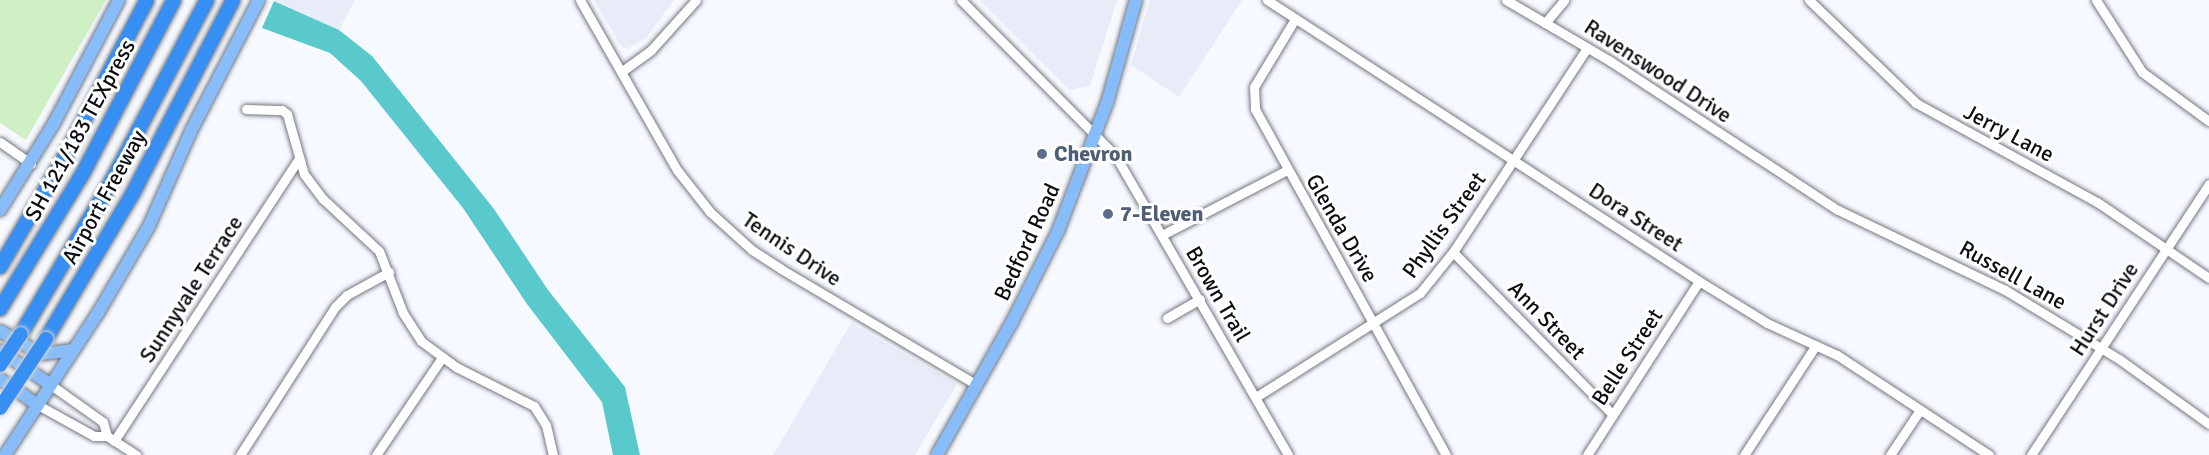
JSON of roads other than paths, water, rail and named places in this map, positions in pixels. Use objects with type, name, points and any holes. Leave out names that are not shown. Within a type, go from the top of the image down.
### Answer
[{"type":"highway","points":[[0,267],[64,158],[147,0]]},
{"type":"highway","name":"SH 121/183 TEXpress","points":[[0,309],[83,173],[174,0]]},
{"type":"highway","points":[[0,365],[21,334],[110,184],[207,0]]},
{"type":"highway","name":"Airport Freeway","points":[[0,408],[46,339],[133,193],[234,0]]},
{"type":"main road","points":[[0,210],[31,164],[119,0]]},
{"type":"main road","name":"Airport Freeway","points":[[38,405],[149,226],[192,129],[259,0]]},
{"type":"main road","name":"Bedford Road","points":[[937,455],[977,386],[1058,231],[1097,133],[1136,0]]},
{"type":"main road","points":[[0,331],[41,354],[74,350]]},
{"type":"main road","points":[[0,351],[51,386]]},
{"type":"main road","points":[[0,379],[38,405],[5,455]]},
{"type":"street","name":"Tennis Drive","points":[[580,0],[690,189],[733,235],[781,269],[977,386]]},
{"type":"street","points":[[621,72],[658,44],[696,0]]},
{"type":"street","name":"Brown Trail","points":[[961,0],[1097,133],[1115,155],[1288,455]]},
{"type":"street","name":"Dora Street","points":[[1267,0],[1699,281],[1767,323],[1816,345],[1989,455]]},
{"type":"street","name":"Ravenswood Drive","points":[[1506,0],[1587,48],[1788,179]]},
{"type":"street","points":[[1545,23],[1564,0]]},
{"type":"street","name":"Jerry Lane","points":[[1809,0],[1916,103],[2097,202],[2209,278]]},
{"type":"street","points":[[2096,0],[2142,72],[2209,121]]},
{"type":"street","name":"Glenda Drive","points":[[1295,19],[1258,79],[1252,98],[1287,170],[1446,455]]},
{"type":"street","name":"Phyllis Street","points":[[1256,397],[1420,293],[1453,252],[1587,48]]},
{"type":"street","points":[[246,109],[282,110],[287,114],[299,158],[313,188],[380,251],[410,326],[441,359],[534,406],[546,425],[553,455]]},
{"type":"street","points":[[0,142],[31,164]]},
{"type":"street","name":"Sunnyvale Terrace","points":[[110,438],[299,158]]},
{"type":"street","points":[[1162,235],[1287,170]]},
{"type":"street","name":"Russell Lane","points":[[1788,179],[1838,210],[1980,276],[2101,348],[2209,423]]},
{"type":"street","name":"Hurst Drive","points":[[2031,455],[2209,184]]},
{"type":"street","name":"Ann Street","points":[[1453,252],[1613,415]]},
{"type":"street","points":[[240,455],[335,307],[347,295],[389,272]]},
{"type":"street","name":"Belle Street","points":[[1587,455],[1699,281]]},
{"type":"street","points":[[1167,318],[1200,299]]},
{"type":"street","points":[[1744,455],[1816,345]]},
{"type":"street","points":[[376,455],[441,359]]},
{"type":"street","points":[[51,386],[103,422],[110,438]]},
{"type":"street","points":[[38,405],[94,436],[110,438],[136,455]]},
{"type":"street","points":[[1890,455],[1920,410]]},
{"type":"water","points":[[274,1],[339,30],[372,56],[494,209],[548,290],[625,387],[640,455],[613,455],[602,402],[527,304],[463,208],[361,81],[330,53],[262,28]]},
{"type":"place","name":"Chevron","points":[[1042,154]]},
{"type":"place","name":"7-Eleven","points":[[1108,214]]}]
